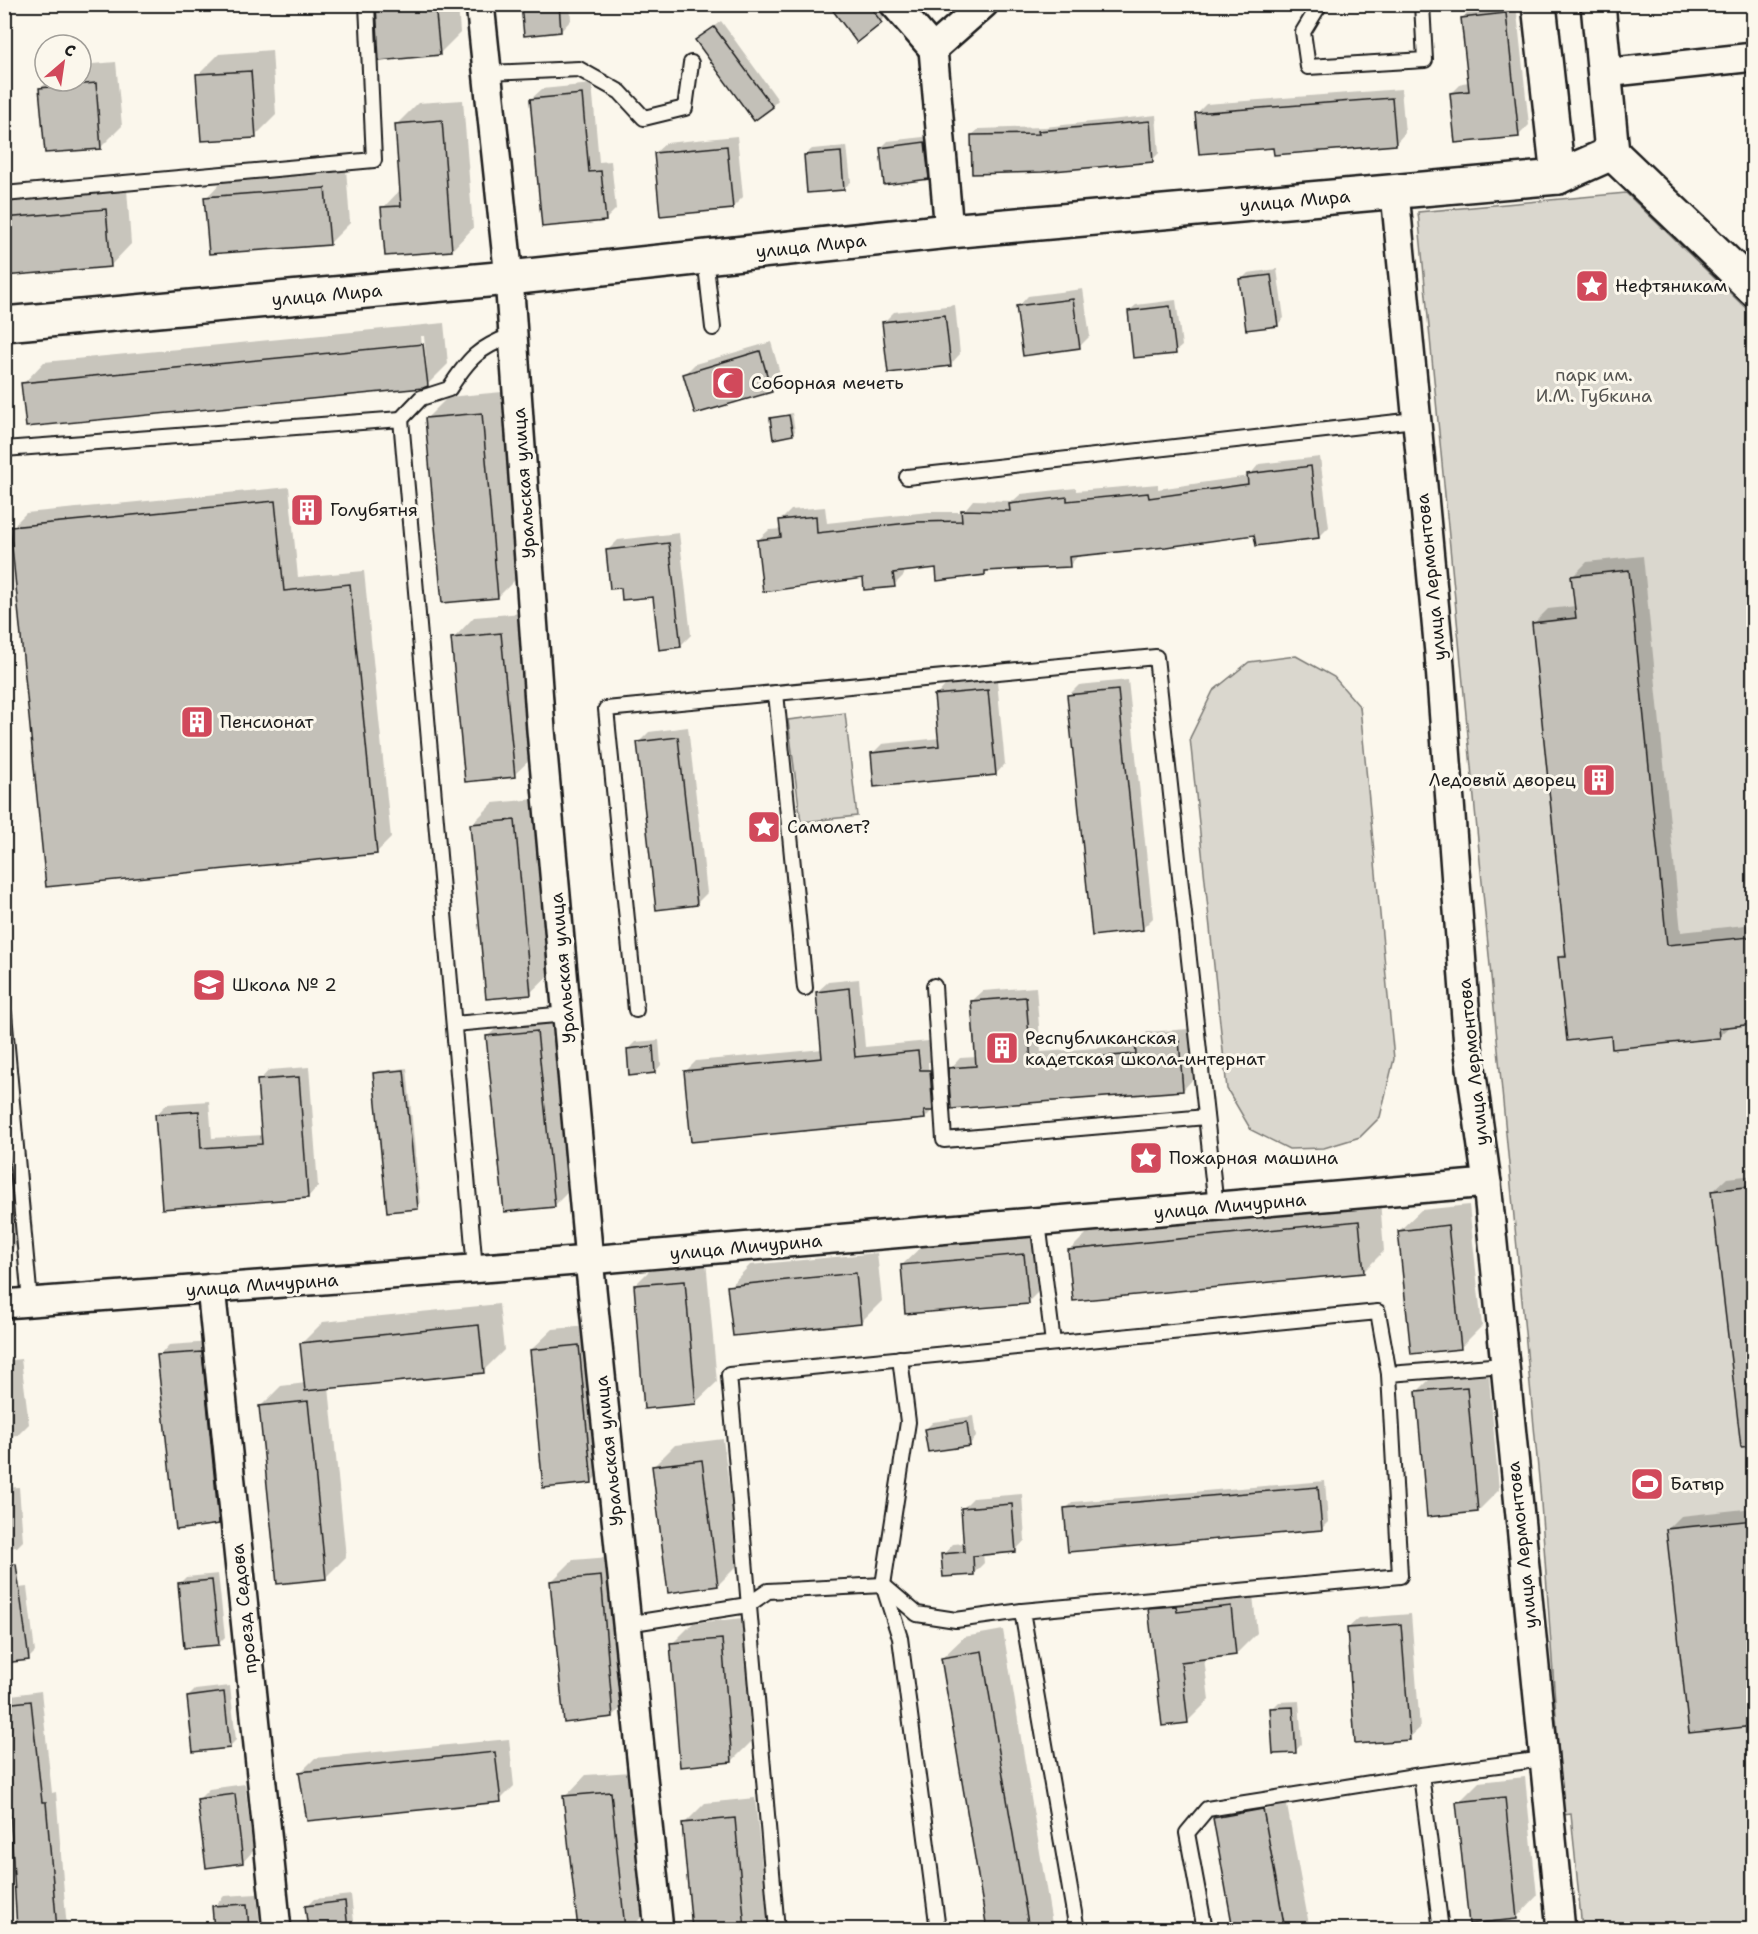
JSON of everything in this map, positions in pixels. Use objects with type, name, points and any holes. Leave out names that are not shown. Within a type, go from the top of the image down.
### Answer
[{"type":"street","name":"Уральская улица","points":[[480,4],[509,279],[541,730],[589,1260],[659,1929]]},
{"type":"street","points":[[894,4],[933,49],[949,231]]},
{"type":"street","points":[[933,49],[984,4]]},
{"type":"street","points":[[1539,4],[1558,177]]},
{"type":"street","points":[[1598,4],[1612,153],[1754,289]]},
{"type":"street","points":[[1605,73],[1754,57]]},
{"type":"street","name":"улица Мира","points":[[4,324],[509,279],[949,231],[1558,177],[1612,153]]},
{"type":"street","name":"улица Лермонтова","points":[[1395,193],[1439,653],[1468,1046],[1487,1183],[1561,1929]]},
{"type":"street","name":"улица Мичурина","points":[[17,1303],[589,1260],[1487,1183]]},
{"type":"street","name":"проезд Седова","points":[[211,1288],[277,1929]]},
{"type":"lane","points":[[4,194],[374,160],[367,4]]},
{"type":"lane","points":[[1320,4],[1303,32],[1308,67],[1425,60],[1422,4]]},
{"type":"lane","points":[[487,73],[579,69],[620,92],[644,118],[685,108],[691,63]]},
{"type":"lane","points":[[705,258],[713,328]]},
{"type":"lane","points":[[4,449],[402,419],[421,398],[449,389],[468,360],[493,342],[513,334]]},
{"type":"lane","points":[[402,419],[475,1269]]},
{"type":"lane","points":[[907,477],[1415,420]]},
{"type":"lane","points":[[636,1010],[606,710],[1156,657],[1216,1207]]},
{"type":"lane","points":[[776,693],[805,988]]},
{"type":"lane","points":[[934,986],[944,1140],[1206,1117]]},
{"type":"lane","points":[[4,1014],[17,1303]]},
{"type":"lane","points":[[454,1024],[567,1014]]},
{"type":"lane","points":[[1038,1222],[1053,1343]]},
{"type":"lane","points":[[627,1623],[748,1605],[768,1591],[883,1586],[917,1614],[956,1620],[1022,1611],[1400,1576],[1389,1374],[1378,1312],[729,1375],[748,1605],[777,1929]]},
{"type":"lane","points":[[900,1358],[908,1422],[883,1586],[900,1638],[939,1929]]},
{"type":"lane","points":[[1389,1374],[1504,1365]]},
{"type":"lane","points":[[1022,1611],[1077,1929]]},
{"type":"lane","points":[[1205,1929],[1187,1833],[1207,1809],[1421,1775],[1544,1759]]},
{"type":"lane","points":[[1421,1775],[1441,1929]]},
{"type":"green space","name":"парк им. И.М. Губкина","points":[[1626,193],[1753,315],[1753,1929],[1582,1929],[1571,1814],[1563,1815],[1540,1489],[1418,212]]},
{"type":"green space","points":[[1296,656],[1334,677],[1360,707],[1394,1059],[1380,1117],[1360,1137],[1324,1148],[1289,1149],[1251,1130],[1227,1089],[1190,738],[1213,691],[1249,662]]},
{"type":"green space","points":[[845,713],[857,816],[801,822],[788,720]]},
{"type":"building","points":[[376,4],[435,4],[440,55],[379,61]]},
{"type":"building","points":[[521,4],[559,4],[561,32],[524,36]]},
{"type":"building","points":[[828,4],[868,4],[882,23],[857,43]]},
{"type":"building","points":[[1506,13],[1519,137],[1455,143],[1450,93],[1469,91],[1461,18]]},
{"type":"building","points":[[714,27],[773,107],[754,121],[695,40]]},
{"type":"building","points":[[251,71],[256,138],[201,141],[196,74]]},
{"type":"building","points":[[93,83],[96,83],[101,149],[45,153],[39,93],[93,93]]},
{"type":"building","points":[[582,94],[589,172],[601,171],[606,221],[542,227],[530,99]]},
{"type":"building","points":[[1392,98],[1396,145],[1274,155],[1273,148],[1199,154],[1195,113]]},
{"type":"building","points":[[442,120],[452,251],[385,256],[381,207],[401,206],[395,124]]},
{"type":"building","points":[[1150,121],[1153,162],[1042,172],[972,174],[971,135],[1039,134],[1038,131]]},
{"type":"building","points":[[925,142],[929,179],[884,185],[880,148]]},
{"type":"building","points":[[727,146],[733,209],[660,216],[654,153]]},
{"type":"building","points":[[841,152],[844,190],[807,193],[804,155]]},
{"type":"building","points":[[325,188],[330,245],[209,254],[204,197]]},
{"type":"building","points":[[106,209],[111,267],[4,276],[4,218]]},
{"type":"building","points":[[1271,275],[1278,326],[1246,330],[1239,279]]},
{"type":"building","points":[[1073,299],[1080,348],[1023,356],[1016,306]]},
{"type":"building","points":[[1170,306],[1176,354],[1133,358],[1128,311]]},
{"type":"building","points":[[945,315],[951,366],[888,373],[882,322]]},
{"type":"building","points":[[423,344],[428,386],[423,388],[26,427],[21,383]]},
{"type":"building","name":"Соборная мечеть","points":[[760,351],[772,392],[695,414],[683,374]]},
{"type":"building","points":[[482,413],[498,598],[442,603],[425,418]]},
{"type":"building","points":[[789,415],[793,435],[773,439],[770,418]]},
{"type":"building","points":[[1311,466],[1319,538],[1256,546],[1254,535],[1069,557],[1070,567],[985,571],[985,575],[937,581],[936,568],[893,573],[895,587],[864,590],[863,578],[763,592],[757,540],[781,537],[779,520],[816,516],[817,533],[917,522],[962,521],[961,510],[1010,511],[1009,504],[1067,497],[1067,501],[1148,493],[1149,498],[1248,484],[1247,474]]},
{"type":"building","name":"Пенсионат","points":[[275,501],[284,591],[350,584],[377,854],[46,887],[10,527]]},
{"type":"building","points":[[669,543],[681,647],[659,650],[653,597],[622,600],[621,588],[610,589],[606,550]]},
{"type":"building","name":"Ледовый дворец","points":[[1629,570],[1667,945],[1750,937],[1754,959],[1754,1024],[1719,1028],[1720,1038],[1612,1049],[1611,1036],[1567,1041],[1558,957],[1566,957],[1532,623],[1576,618],[1571,576]]},
{"type":"building","points":[[501,633],[515,777],[465,782],[451,638]]},
{"type":"building","points":[[988,690],[996,775],[874,787],[871,753],[939,746],[934,695]]},
{"type":"building","points":[[1118,690],[1143,930],[1092,936],[1067,695]]},
{"type":"building","points":[[678,737],[697,905],[656,910],[637,742]]},
{"type":"building","points":[[515,820],[531,995],[486,999],[470,824]]},
{"type":"building","points":[[849,988],[855,1057],[918,1051],[920,1070],[930,1070],[933,1111],[924,1111],[925,1119],[691,1142],[684,1071],[822,1058],[816,992]]},
{"type":"building","name":"Республиканская кадетская школа-интернат","points":[[1026,997],[1031,1062],[1136,1054],[1135,1042],[1179,1039],[1183,1091],[951,1109],[948,1068],[976,1066],[971,1001]]},
{"type":"building","points":[[537,1031],[555,1207],[504,1212],[486,1036]]},
{"type":"building","points":[[653,1046],[655,1073],[629,1076],[627,1049]]},
{"type":"building","points":[[404,1070],[418,1209],[387,1212],[373,1073]]},
{"type":"building","points":[[299,1077],[308,1198],[162,1209],[155,1114],[199,1111],[201,1148],[262,1144],[257,1080]]},
{"type":"building","points":[[1754,1186],[1754,1446],[1741,1447],[1711,1191]]},
{"type":"building","points":[[1359,1221],[1364,1273],[1073,1301],[1068,1250]]},
{"type":"building","points":[[1448,1225],[1461,1349],[1411,1354],[1398,1231]]},
{"type":"building","points":[[1024,1254],[1029,1304],[905,1314],[901,1265]]},
{"type":"building","points":[[856,1273],[861,1323],[733,1336],[727,1286]]},
{"type":"building","points":[[685,1281],[696,1404],[644,1409],[634,1285]]},
{"type":"building","points":[[479,1325],[484,1373],[305,1391],[300,1343]]},
{"type":"building","points":[[579,1345],[592,1483],[543,1488],[530,1350]]},
{"type":"building","points":[[202,1352],[219,1524],[176,1530],[157,1355]]},
{"type":"building","points":[[1467,1387],[1478,1512],[1427,1517],[1416,1391]]},
{"type":"building","points":[[308,1401],[326,1579],[277,1584],[259,1406]]},
{"type":"building","points":[[967,1422],[970,1446],[928,1452],[924,1429]]},
{"type":"building","points":[[702,1460],[718,1586],[668,1593],[652,1466]]},
{"type":"building","points":[[1318,1487],[1322,1530],[1068,1552],[1064,1508]]},
{"type":"building","points":[[1012,1504],[1016,1552],[973,1556],[974,1575],[943,1577],[941,1554],[964,1552],[961,1508]]},
{"type":"building","points":[[1754,1520],[1754,1726],[1689,1733],[1666,1529]]},
{"type":"building","points":[[16,1564],[29,1660],[4,1663],[4,1565]]},
{"type":"building","points":[[601,1576],[613,1717],[564,1723],[550,1581]]},
{"type":"building","points":[[212,1580],[219,1645],[184,1648],[178,1583]]},
{"type":"building","points":[[1176,1606],[1177,1612],[1231,1606],[1236,1655],[1181,1662],[1188,1723],[1162,1726],[1148,1608]]},
{"type":"building","points":[[1401,1624],[1410,1740],[1355,1744],[1347,1628]]},
{"type":"building","points":[[722,1639],[732,1762],[680,1767],[670,1643]]},
{"type":"building","points":[[982,1651],[1029,1929],[987,1929],[941,1658]]},
{"type":"building","points":[[224,1692],[230,1748],[193,1752],[187,1697]]},
{"type":"building","points":[[31,1701],[42,1802],[46,1802],[57,1929],[17,1929],[8,1774],[4,1774],[4,1704]]},
{"type":"building","points":[[1293,1707],[1296,1753],[1273,1754],[1270,1708]]},
{"type":"building","points":[[495,1752],[501,1802],[307,1821],[299,1772]]},
{"type":"building","points":[[611,1792],[625,1929],[578,1929],[563,1796]]},
{"type":"building","points":[[235,1794],[243,1863],[206,1868],[197,1799]]},
{"type":"building","points":[[1505,1797],[1517,1919],[1469,1924],[1456,1802]]},
{"type":"building","points":[[1263,1809],[1285,1929],[1233,1929],[1213,1818]]},
{"type":"building","points":[[735,1818],[745,1929],[692,1929],[682,1823]]},
{"type":"building","points":[[345,1901],[348,1929],[308,1929],[305,1906]]},
{"type":"building","points":[[247,1904],[249,1929],[214,1929],[212,1906]]},
{"type":"place","name":"Нефтяникам","points":[[1592,286]]},
{"type":"place","name":"Соборная мечеть","points":[[728,383]]},
{"type":"place","name":"Голубятня","points":[[307,510]]},
{"type":"place","name":"Пенсионат","points":[[197,722]]},
{"type":"place","name":"Ледовый дворец","points":[[1599,780]]},
{"type":"place","name":"Самолет?","points":[[764,827]]},
{"type":"place","name":"Школа № 2","points":[[209,985]]},
{"type":"place","name":"Республиканская кадетская школа-интернат","points":[[1002,1048]]},
{"type":"place","name":"Пожарная машина","points":[[1146,1158]]},
{"type":"place","name":"Батыр","points":[[1647,1484]]}]
